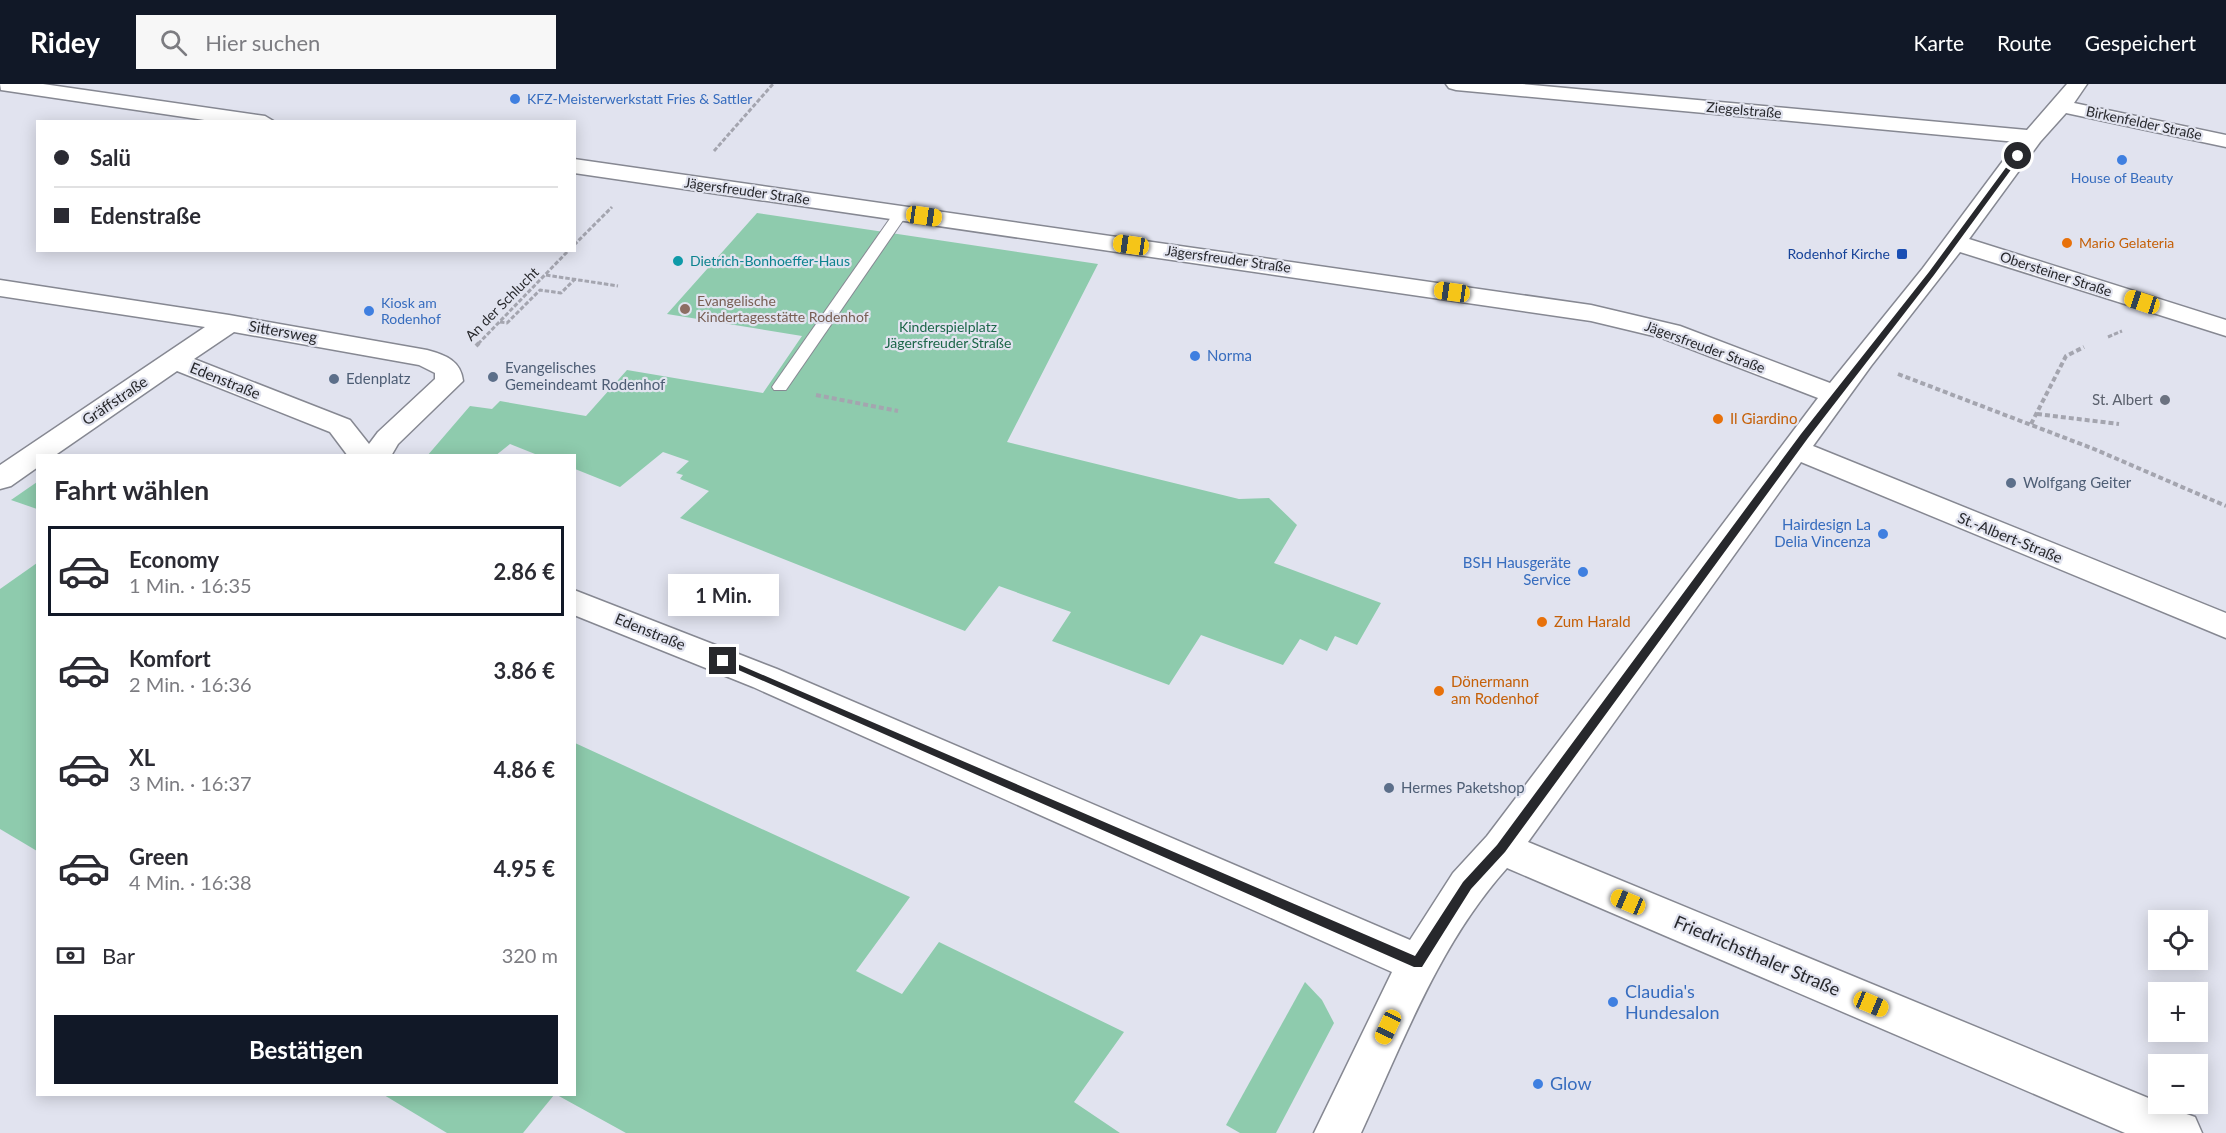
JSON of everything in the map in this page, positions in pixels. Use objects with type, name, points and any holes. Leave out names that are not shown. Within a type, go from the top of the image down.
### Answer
[{"type":"street","points":[[1,84],[251,120]]},
{"type":"street","name":"Ziegelstraße","points":[[1455,84],[2032,137]]},
{"type":"street","points":[[1337,1133],[1418,963],[1467,885],[1501,848],[1861,360],[1954,242],[2032,137],[2061,106],[2077,84]]},
{"type":"street","name":"Birkenfelder Straße","points":[[2061,106],[2226,141]]},
{"type":"street","name":"Jägersfreuder Straße","points":[[576,166],[1304,270],[1622,319],[1671,333],[1835,395]]},
{"type":"street","name":"Obersteiner Straße","points":[[1954,242],[2226,328]]},
{"type":"street","name":"Sittersweg","points":[[0,288],[229,323],[427,358],[448,369]]},
{"type":"street","name":"Gräffstraße","points":[[37,454],[229,323]]},
{"type":"street","name":"Edenstraße","points":[[175,361],[340,426],[361,454]]},
{"type":"street","points":[[377,454],[388,438],[449,381],[448,369]]},
{"type":"street","name":"St.-Albert-Straße","points":[[1795,449],[2226,626]]},
{"type":"street","name":"Gräffstraße","points":[[0,479],[36,455]]},
{"type":"street","name":"Edenstraße","points":[[576,603],[765,678],[1418,963]]},
{"type":"street","name":"Friedrichsthaler Straße","points":[[1501,848],[2179,1133]]},
{"type":"lane","points":[[780,387],[901,213]]},
{"type":"path","points":[[712,153],[773,84]]},
{"type":"path","points":[[576,243],[614,205]]},
{"type":"path","name":"An der Schlucht","points":[[448,369],[499,322],[567,252]]},
{"type":"path","points":[[546,275],[618,286]]},
{"type":"path","points":[[499,322],[507,323],[540,290],[561,293],[575,279]]},
{"type":"path","points":[[2031,424],[2066,356],[2084,347]]},
{"type":"path","points":[[1861,360],[2031,424],[2226,506]]},
{"type":"path","points":[[780,387],[898,411]]},
{"type":"path","points":[[2037,414],[2119,423]]},
{"type":"green space","name":"Kinderspielplatz Jägersfreuder Straße","points":[[757,213],[1098,264],[1007,442],[1239,499],[1269,498],[1297,525],[1274,563],[1381,603],[1357,645],[1335,636],[1327,651],[1300,639],[1283,665],[1201,635],[1169,685],[1052,641],[1071,612],[999,586],[965,631],[680,518],[709,491],[680,479],[683,475],[676,473],[689,461],[663,452],[620,487],[576,469],[576,454],[535,454],[510,444],[498,454],[429,454],[470,406],[492,409],[500,401],[586,416],[627,370],[763,393],[802,336],[667,314]]},
{"type":"green space","points":[[36,483],[36,509],[11,500]]},
{"type":"green space","points":[[36,564],[36,850],[0,829],[0,589]]},
{"type":"green space","points":[[576,743],[910,897],[856,971],[902,994],[939,942],[1124,1032],[1074,1102],[1120,1133],[626,1133],[559,1096],[576,1096]]},
{"type":"green space","points":[[1305,982],[1322,1000],[1334,1023],[1276,1133],[1240,1133],[1226,1125]]},
{"type":"green space","points":[[386,1096],[553,1096],[523,1133],[447,1133]]},
{"type":"place","name":"KFZ-Meisterwerkstatt Fries & Sattler","points":[[515,99]]},
{"type":"place","name":"House of Beauty","points":[[2122,160]]},
{"type":"place","name":"Mario Gelateria","points":[[2067,243]]},
{"type":"place","name":"Rodenhof Kirche","points":[[1902,254]]},
{"type":"place","name":"Dietrich-Bonhoeffer-Haus","points":[[678,261]]},
{"type":"place","name":"Evangelische Kindertagesstätte Rodenhof","points":[[685,309]]},
{"type":"place","name":"Kiosk am Rodenhof","points":[[369,311]]},
{"type":"place","name":"Norma","points":[[1195,356]]},
{"type":"place","name":"Evangelisches Gemeindeamt Rodenhof","points":[[493,377]]},
{"type":"place","name":"Edenplatz","points":[[334,379]]},
{"type":"place","name":"St. Albert","points":[[2165,400]]},
{"type":"place","name":"Il Giardino","points":[[1718,419]]},
{"type":"place","name":"Wolfgang Geiter","points":[[2011,483]]},
{"type":"place","name":"Hairdesign La Delia Vincenza","points":[[1883,534]]},
{"type":"place","name":"BSH Hausgeräte Service","points":[[1583,572]]},
{"type":"place","name":"Zum Harald","points":[[1542,622]]},
{"type":"place","name":"Dönermann am Rodenhof","points":[[1439,691]]},
{"type":"place","name":"Hermes Paketshop","points":[[1389,788]]},
{"type":"place","name":"Claudia's Hundesalon","points":[[1613,1002]]},
{"type":"place","name":"Glow","points":[[1538,1084]]},
{"type":"route","points":[[723,661],[1418,963],[1467,885],[1501,848],[1804,436],[1861,360],[1932,273],[2018,156]]}]
